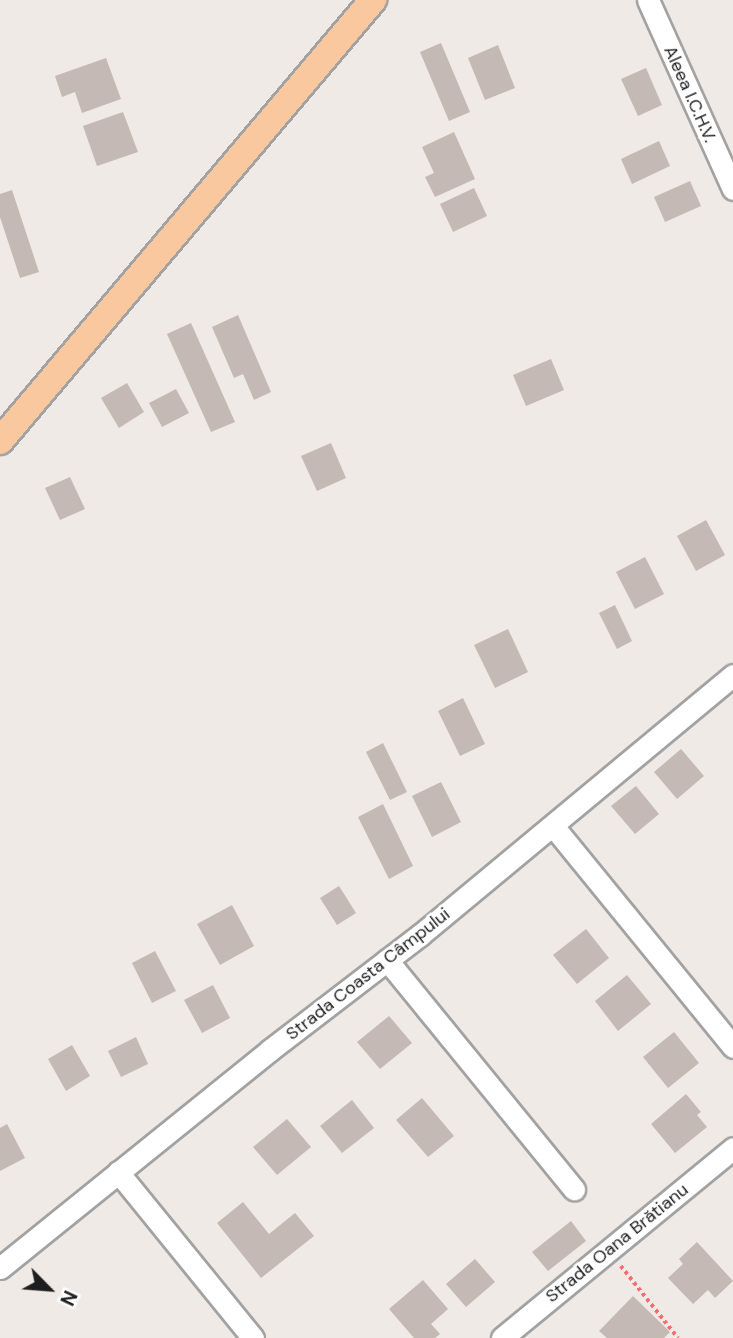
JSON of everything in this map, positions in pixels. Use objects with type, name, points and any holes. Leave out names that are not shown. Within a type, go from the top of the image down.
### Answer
[{"type":"main road","points":[[0,441],[373,0]]},
{"type":"street","name":"Aleea I.C.H.V.","points":[[648,0],[733,189]]},
{"type":"street","name":"Strada Coasta Câmpului","points":[[0,1268],[730,685]]},
{"type":"street","points":[[553,825],[733,1046]]},
{"type":"street","points":[[387,960],[575,1189]]},
{"type":"street","name":"Strada Oana Brătianu","points":[[502,1338],[733,1148]]},
{"type":"street","points":[[118,1172],[253,1338]]},
{"type":"path","points":[[608,1250],[678,1338]]},
{"type":"building","points":[[441,43],[470,112],[449,121],[420,52]]},
{"type":"building","points":[[498,45],[515,88],[485,100],[468,58]]},
{"type":"building","points":[[106,58],[121,99],[82,113],[75,92],[62,97],[55,76]]},
{"type":"building","points":[[646,68],[662,105],[638,116],[621,79]]},
{"type":"building","points":[[123,112],[138,152],[97,166],[83,126]]},
{"type":"building","points":[[454,132],[475,179],[435,197],[425,177],[434,173],[422,147]]},
{"type":"building","points":[[659,141],[670,166],[632,184],[621,159]]},
{"type":"building","points":[[690,181],[701,206],[665,222],[654,197]]},
{"type":"building","points":[[474,188],[487,216],[453,232],[440,204]]},
{"type":"building","points":[[12,190],[39,272],[20,278],[0,217],[0,194]]},
{"type":"building","points":[[238,315],[271,392],[254,400],[243,374],[234,378],[212,327]]},
{"type":"building","points":[[191,323],[235,422],[211,432],[167,334]]},
{"type":"building","points":[[551,359],[564,390],[526,406],[513,375]]},
{"type":"building","points":[[127,383],[144,412],[119,428],[101,398]]},
{"type":"building","points":[[176,389],[189,413],[162,427],[149,403]]},
{"type":"building","points":[[331,443],[346,478],[317,491],[301,456]]},
{"type":"building","points":[[70,477],[85,509],[60,520],[45,488]]},
{"type":"building","points":[[706,520],[725,555],[696,571],[677,536]]},
{"type":"building","points":[[645,557],[664,594],[635,609],[616,572]]},
{"type":"building","points":[[615,605],[632,641],[617,649],[599,613]]},
{"type":"building","points":[[508,629],[528,672],[495,688],[474,645]]},
{"type":"building","points":[[463,698],[485,744],[460,756],[438,711]]},
{"type":"building","points":[[383,743],[407,792],[390,800],[366,752]]},
{"type":"building","points":[[681,749],[704,776],[677,799],[654,772]]},
{"type":"building","points":[[441,782],[461,822],[432,837],[412,796]]},
{"type":"building","points":[[636,786],[659,814],[635,834],[611,806]]},
{"type":"building","points":[[383,804],[413,866],[389,879],[358,817]]},
{"type":"building","points":[[339,886],[356,913],[337,925],[320,898]]},
{"type":"building","points":[[232,905],[254,946],[220,965],[197,924]]},
{"type":"building","points":[[586,929],[609,958],[577,984],[553,955]]},
{"type":"building","points":[[155,951],[176,991],[152,1003],[132,963]]},
{"type":"building","points":[[627,975],[651,1004],[618,1031],[595,1001]]},
{"type":"building","points":[[213,985],[230,1018],[202,1033],[184,1000]]},
{"type":"building","points":[[389,1016],[412,1043],[380,1069],[357,1042]]},
{"type":"building","points":[[674,1032],[699,1063],[668,1088],[643,1057]]},
{"type":"building","points":[[136,1037],[148,1064],[121,1077],[108,1051]]},
{"type":"building","points":[[72,1045],[90,1076],[66,1091],[48,1059]]},
{"type":"building","points":[[686,1094],[701,1112],[697,1115],[707,1127],[675,1153],[651,1124]]},
{"type":"building","points":[[422,1098],[454,1136],[428,1157],[396,1120]]},
{"type":"building","points":[[352,1100],[374,1128],[342,1153],[320,1126]]},
{"type":"building","points":[[287,1119],[311,1147],[277,1175],[253,1147]]},
{"type":"building","points":[[7,1124],[25,1158],[0,1171],[0,1128]]},
{"type":"building","points":[[243,1202],[269,1234],[295,1213],[314,1236],[261,1278],[217,1223]]},
{"type":"building","points":[[571,1221],[586,1241],[548,1271],[532,1252]]},
{"type":"building","points":[[697,1242],[733,1281],[715,1298],[708,1290],[693,1304],[668,1278],[683,1264],[679,1259]]},
{"type":"building","points":[[475,1259],[495,1282],[466,1307],[446,1284]]},
{"type":"building","points":[[423,1280],[448,1309],[431,1324],[440,1334],[435,1338],[414,1338],[389,1309]]},
{"type":"building","points":[[633,1296],[670,1332],[664,1338],[607,1338],[599,1331]]}]
